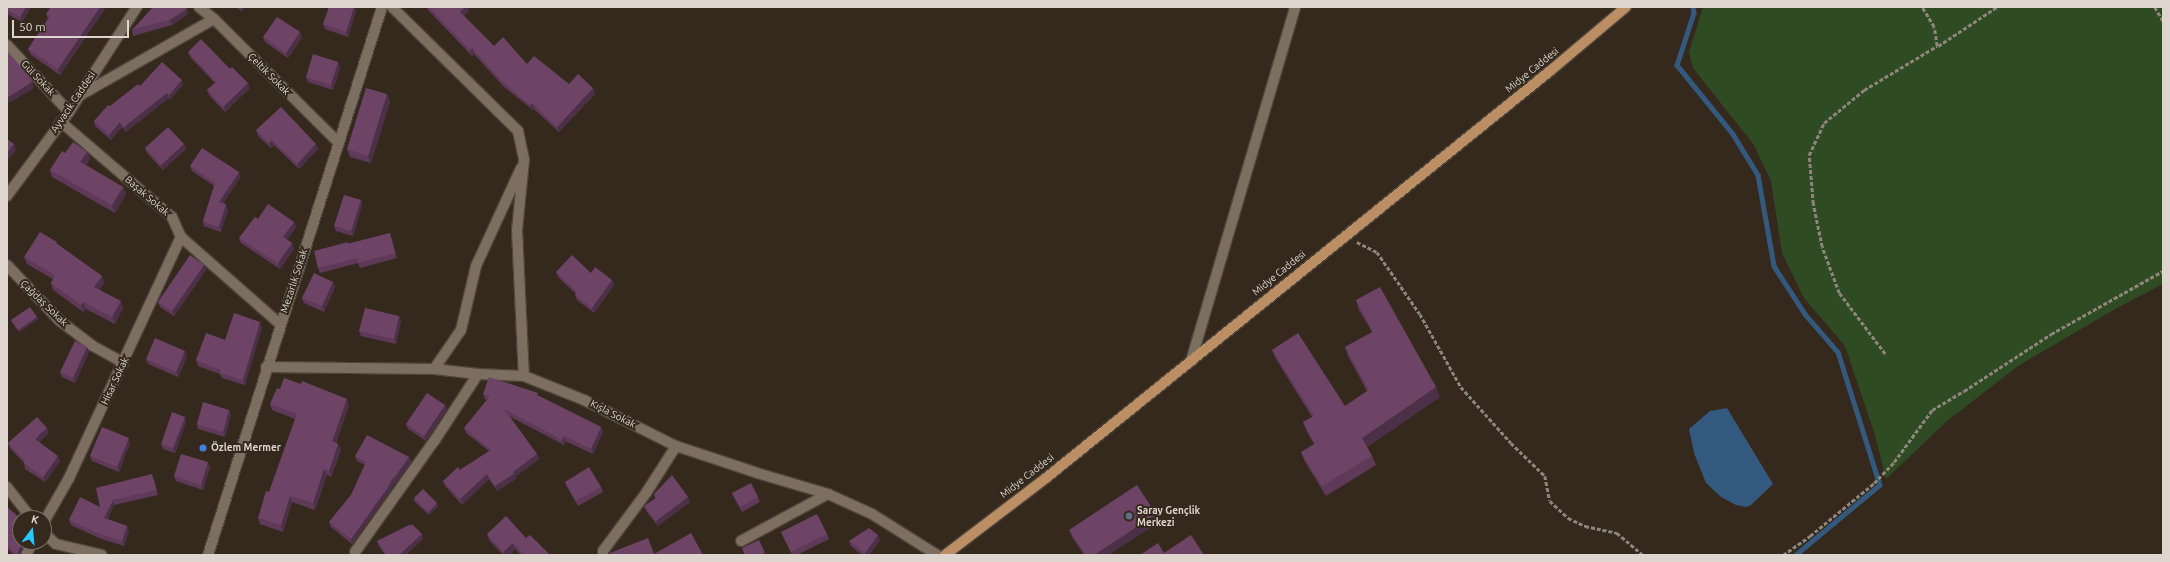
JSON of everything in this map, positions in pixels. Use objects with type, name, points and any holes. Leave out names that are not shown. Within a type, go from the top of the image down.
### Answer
[{"type":"main road","name":"Midye Caddesi","points":[[945,555],[1046,478],[1345,235],[1550,71],[1626,7]]},
{"type":"street","name":"Ayvacık Caddesi","points":[[7,196],[69,112],[77,97],[137,7]]},
{"type":"street","name":"Çeltik Sokak","points":[[199,7],[214,19],[338,142]]},
{"type":"street","name":"Mezarlık Sokak","points":[[208,555],[266,368],[382,7]]},
{"type":"street","points":[[392,7],[518,131],[524,160],[517,230],[524,376]]},
{"type":"street","points":[[1191,361],[1295,7]]},
{"type":"street","points":[[77,97],[214,19]]},
{"type":"street","name":"Gül Sokak","points":[[7,45],[69,112]]},
{"type":"street","name":"Başak Sokak","points":[[61,122],[172,217],[181,237],[280,324]]},
{"type":"street","points":[[434,369],[461,330],[476,266],[524,160]]},
{"type":"street","name":"Hisar Sokak","points":[[51,510],[69,478],[124,363],[181,237]]},
{"type":"street","name":"Çağdaş Sokak","points":[[7,265],[60,321],[93,346],[124,363]]},
{"type":"street","name":"Kışla Sokak","points":[[266,368],[434,369],[478,374],[524,376],[584,400],[676,446],[756,473],[828,494],[872,514],[937,555]]},
{"type":"street","points":[[355,552],[435,440],[478,374]]},
{"type":"street","points":[[603,555],[603,551],[646,493],[676,446]]},
{"type":"street","points":[[7,487],[25,510]]},
{"type":"street","points":[[741,541],[828,494]]},
{"type":"street","points":[[52,540],[56,544],[102,555]]},
{"type":"path","points":[[1922,7],[1934,26],[1937,46]]},
{"type":"path","points":[[1885,354],[1839,293],[1822,246],[1813,204],[1809,155],[1824,123],[1864,90],[1937,46],[1997,7]]},
{"type":"path","points":[[2155,7],[2163,21]]},
{"type":"path","points":[[1345,235],[1377,252],[1420,314],[1461,387],[1511,443],[1545,476],[1550,501],[1568,518],[1585,526],[1617,533],[1643,555]]},
{"type":"path","points":[[1783,555],[1810,536],[1874,483],[1894,462],[1932,410],[1964,391],[2050,334],[2163,271]]},
{"type":"green space","points":[[1703,7],[2163,7],[2163,284],[2115,309],[2018,366],[1947,421],[1886,479],[1875,435],[1845,346],[1804,298],[1782,253],[1771,181],[1754,145],[1693,68],[1689,52]]},
{"type":"water","points":[[1727,408],[1773,484],[1751,505],[1746,507],[1736,505],[1721,497],[1706,483],[1694,453],[1689,429],[1710,411]]},
{"type":"building","points":[[7,7],[26,7],[20,17],[7,10]]},
{"type":"building","points":[[51,7],[100,7],[58,69],[28,49],[50,16],[46,14]]},
{"type":"building","points":[[153,7],[185,7],[187,9],[170,20],[132,30]]},
{"type":"building","points":[[329,7],[354,7],[346,32],[323,24]]},
{"type":"building","points":[[429,7],[465,7],[460,12],[494,46],[503,37],[527,64],[534,56],[569,84],[578,74],[593,88],[557,127],[532,103],[530,105],[501,80],[472,48],[470,50]]},
{"type":"building","points":[[277,17],[300,32],[286,53],[263,37]]},
{"type":"building","points":[[201,39],[230,69],[232,67],[248,83],[223,107],[207,90],[216,82],[188,52]]},
{"type":"building","points":[[7,51],[25,71],[32,82],[7,98]]},
{"type":"building","points":[[313,54],[338,62],[331,85],[306,77]]},
{"type":"building","points":[[162,62],[182,80],[169,95],[167,93],[124,127],[120,122],[109,135],[94,121],[108,105],[110,106],[138,84],[140,86]]},
{"type":"building","points":[[366,88],[387,94],[368,156],[347,149]]},
{"type":"building","points":[[281,107],[316,144],[297,164],[272,140],[269,143],[256,130]]},
{"type":"building","points":[[168,127],[184,144],[161,165],[145,148]]},
{"type":"building","points":[[7,139],[14,144],[7,153]]},
{"type":"building","points":[[73,142],[87,152],[80,162],[123,187],[112,205],[50,170],[62,151],[65,153]]},
{"type":"building","points":[[202,148],[239,172],[219,202],[226,204],[219,227],[203,221],[215,183],[190,166]]},
{"type":"building","points":[[344,195],[361,200],[351,231],[334,226]]},
{"type":"building","points":[[268,204],[294,222],[283,237],[292,243],[278,263],[239,238],[255,217],[258,219]]},
{"type":"building","points":[[40,232],[57,242],[56,243],[102,276],[94,287],[121,301],[112,317],[83,302],[81,305],[51,283],[55,275],[24,257]]},
{"type":"building","points":[[390,233],[395,253],[358,263],[357,258],[318,268],[314,251]]},
{"type":"building","points":[[190,255],[204,265],[172,311],[158,302]]},
{"type":"building","points":[[572,255],[591,273],[595,267],[612,280],[592,308],[575,295],[577,292],[556,272]]},
{"type":"building","points":[[314,273],[333,282],[322,306],[302,298]]},
{"type":"building","points":[[1380,287],[1436,387],[1362,438],[1372,456],[1322,486],[1301,452],[1315,444],[1303,422],[1314,416],[1272,350],[1298,333],[1345,406],[1369,390],[1345,347],[1373,332],[1356,300]]},
{"type":"building","points":[[30,307],[37,317],[18,330],[11,320]]},
{"type":"building","points":[[365,308],[399,316],[394,339],[359,331]]},
{"type":"building","points":[[234,313],[260,322],[243,380],[220,373],[221,370],[196,360],[206,333],[225,340]]},
{"type":"building","points":[[155,338],[185,351],[176,372],[146,359]]},
{"type":"building","points":[[75,341],[87,347],[73,378],[60,372]]},
{"type":"building","points":[[489,377],[538,393],[537,395],[601,427],[591,449],[564,436],[562,440],[504,409],[537,454],[513,472],[514,474],[495,486],[487,474],[460,499],[443,481],[458,467],[460,470],[491,450],[464,428],[490,396],[483,394]]},
{"type":"building","points":[[284,378],[301,384],[302,381],[347,399],[332,441],[338,444],[329,471],[324,469],[313,503],[290,496],[281,525],[258,518],[266,491],[269,492],[297,414],[270,404],[277,388],[280,389]]},
{"type":"building","points":[[427,393],[445,405],[424,436],[406,424]]},
{"type":"building","points":[[203,402],[229,410],[223,432],[197,424]]},
{"type":"building","points":[[172,412],[185,417],[173,448],[161,444]]},
{"type":"building","points":[[37,417],[47,428],[35,439],[58,456],[43,477],[24,463],[25,461],[8,443]]},
{"type":"building","points":[[102,427],[129,438],[117,467],[90,456]]},
{"type":"building","points":[[367,435],[409,457],[394,478],[393,477],[389,486],[351,539],[329,522],[351,495],[366,462],[355,456]]},
{"type":"building","points":[[181,454],[208,462],[201,485],[174,476]]},
{"type":"building","points":[[589,467],[601,487],[576,501],[565,482]]},
{"type":"building","points":[[152,474],[156,490],[113,500],[104,518],[127,526],[122,541],[97,533],[69,520],[80,497],[100,507],[96,488]]},
{"type":"building","points":[[672,475],[688,497],[656,521],[644,506],[656,498],[654,494]]},
{"type":"building","points":[[751,483],[758,497],[740,507],[732,493]]},
{"type":"building","points":[[1137,485],[1156,514],[1094,555],[1086,555],[1069,530]]},
{"type":"building","points":[[423,489],[437,503],[428,512],[414,498]]},
{"type":"building","points":[[7,507],[12,511],[12,550],[7,546]]},
{"type":"building","points":[[817,514],[827,534],[791,552],[781,532]]},
{"type":"building","points":[[506,516],[526,538],[530,535],[550,555],[525,555],[513,543],[503,552],[487,534]]},
{"type":"building","points":[[409,525],[413,525],[422,534],[399,555],[387,555],[377,541]]},
{"type":"building","points":[[869,528],[878,535],[865,553],[849,541]]},
{"type":"building","points":[[691,533],[703,555],[610,555],[610,553],[648,538],[654,554]]},
{"type":"building","points":[[1191,535],[1204,555],[1140,555],[1158,543],[1164,553]]},
{"type":"building","points":[[759,540],[765,553],[760,555],[745,555],[742,548]]},
{"type":"building","points":[[12,550],[19,550],[17,554]]},
{"type":"waterway","points":[[1693,7],[1694,13],[1677,65],[1733,134],[1758,175],[1774,266],[1805,314],[1838,352],[1880,485],[1796,555]]},
{"type":"place","name":"Özlem Mermer","points":[[203,448]]},
{"type":"place","name":"Saray Gençlik Merkezi","points":[[1129,516]]}]
